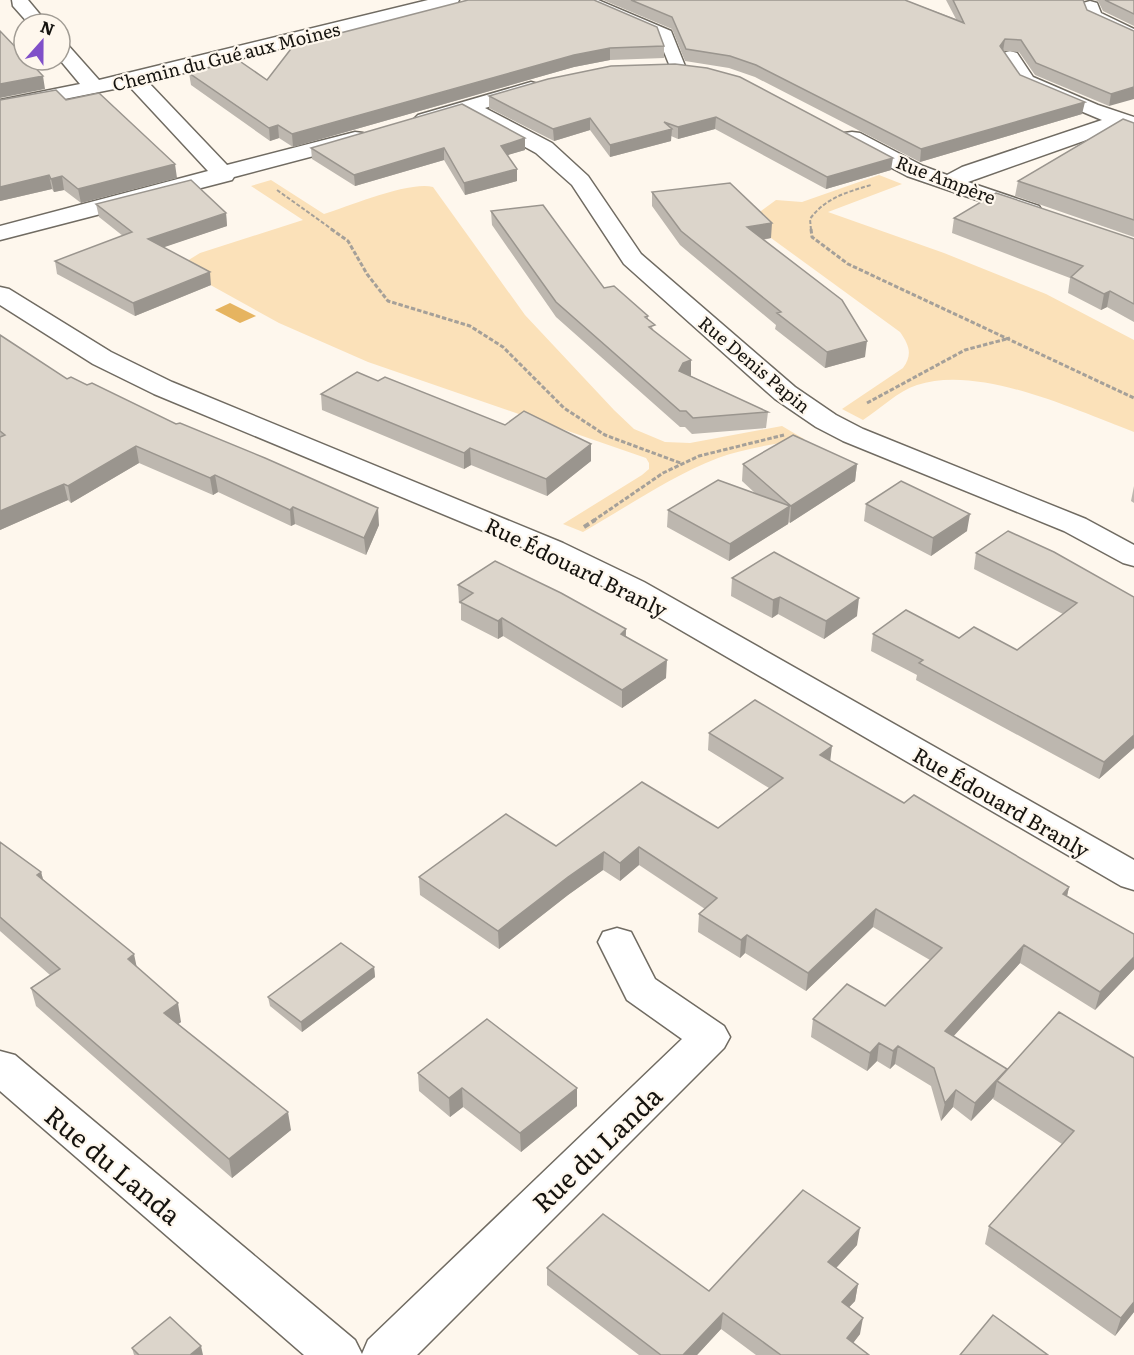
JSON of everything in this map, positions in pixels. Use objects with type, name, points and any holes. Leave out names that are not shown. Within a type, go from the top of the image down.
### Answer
[{"type":"street","name":"Chemin du Gué aux Moines","points":[[0,105],[134,79],[450,0]]},
{"type":"street","points":[[20,2],[29,12]]},
{"type":"street","points":[[1090,6],[1093,16],[1134,36]]},
{"type":"street","points":[[1010,57],[1026,81],[1128,122]]},
{"type":"street","points":[[72,62],[94,87]]},
{"type":"street","points":[[134,79],[225,175]]},
{"type":"street","points":[[410,123],[551,82]]},
{"type":"street","name":"Rue Denis Papin","points":[[467,107],[544,148],[580,181],[632,259],[785,393],[825,421],[853,435],[1075,525],[1134,557]]},
{"type":"street","points":[[948,183],[970,171],[1128,122]]},
{"type":"street","name":"Rue Ampère","points":[[831,127],[915,171],[1047,216]]},
{"type":"street","points":[[0,233],[225,175],[376,132]]},
{"type":"street","name":"Rue Édouard Branly","points":[[0,294],[102,358],[163,388],[552,549],[633,589],[1134,877]]},
{"type":"street","name":"Rue du Landa","points":[[385,1355],[710,1036],[641,988],[617,942]]},
{"type":"street","name":"Rue du Landa","points":[[0,1067],[338,1355]]},
{"type":"lane","points":[[585,0],[665,34],[676,67]]},
{"type":"path","points":[[247,168],[348,241],[367,274],[388,301],[470,326],[502,347],[564,408],[605,435],[660,453],[683,464]]},
{"type":"path","points":[[915,171],[841,195],[818,206],[810,219],[812,237],[848,264],[1134,398]]},
{"type":"path","points":[[552,549],[663,473],[699,456],[780,436],[847,415],[966,350],[1010,338]]},
{"type":"shaded area","points":[[879,175],[902,184],[828,212],[944,253],[1046,294],[1134,340],[1134,432],[1027,392],[969,380],[942,380],[917,385],[896,396],[863,420],[842,409],[903,368],[909,354],[906,341],[900,332],[771,238],[762,229],[758,220],[761,211],[776,200],[802,202]]},
{"type":"shaded area","points":[[271,180],[324,214],[395,191],[422,186],[433,187],[525,315],[634,429],[665,442],[690,443],[782,426],[804,439],[739,452],[701,465],[583,532],[563,524],[642,475],[649,469],[646,458],[368,362],[279,323],[187,272],[187,261],[200,253],[303,220],[251,186]]},
{"type":"shaded area","points":[[230,303],[256,316],[240,323],[215,310]]},
{"type":"building","points":[[468,0],[594,0],[657,27],[664,46],[610,48],[574,55],[292,134],[278,125],[269,128],[189,73],[238,60],[267,80],[294,45]]},
{"type":"building","points":[[631,0],[905,0],[964,23],[953,0],[1083,0],[1087,10],[1134,31],[1134,87],[1111,94],[1036,63],[1021,40],[1005,39],[1000,46],[1020,75],[1085,102],[921,149],[756,65],[730,56],[686,49],[672,17]]},
{"type":"building","points":[[1105,0],[1134,0],[1134,14]]},
{"type":"building","points":[[0,31],[12,44],[12,72],[39,72],[43,76],[0,84]]},
{"type":"building","points":[[675,64],[707,68],[740,77],[893,158],[827,177],[716,117],[678,127],[664,122],[672,129],[610,145],[590,118],[553,129],[489,96],[548,79],[611,66]]},
{"type":"building","points":[[56,90],[66,100],[99,93],[175,164],[78,189],[62,176],[51,179],[49,175],[0,187],[0,100]]},
{"type":"building","points":[[462,104],[525,138],[501,146],[517,169],[464,183],[444,148],[354,175],[311,148]]},
{"type":"building","points":[[1123,119],[1134,123],[1134,220],[1018,181]]},
{"type":"building","points":[[191,180],[226,213],[148,239],[210,272],[133,303],[55,261],[132,232],[96,204]]},
{"type":"building","points":[[730,183],[772,223],[747,227],[842,300],[867,341],[827,352],[777,313],[781,312],[681,231],[652,192]]},
{"type":"building","points":[[996,193],[1134,239],[1134,304],[1110,291],[1104,294],[1071,277],[1083,266],[954,218]]},
{"type":"building","points":[[543,205],[604,288],[614,286],[648,316],[645,317],[655,325],[649,327],[691,360],[683,363],[679,371],[768,412],[693,418],[686,411],[680,411],[556,302],[491,211]]},
{"type":"building","points":[[0,335],[67,379],[71,377],[87,385],[92,383],[176,424],[180,423],[265,458],[378,508],[364,538],[293,507],[290,510],[215,475],[210,478],[136,446],[68,486],[64,484],[0,511],[0,437],[5,435],[0,431]]},
{"type":"building","points":[[357,372],[378,381],[385,377],[505,425],[524,411],[591,444],[546,479],[470,448],[464,453],[321,394]]},
{"type":"building","points":[[793,435],[857,464],[791,506],[743,464]]},
{"type":"building","points":[[718,480],[790,506],[730,544],[668,510]]},
{"type":"building","points":[[901,481],[970,514],[933,538],[866,504]]},
{"type":"building","points":[[1008,531],[1054,552],[1134,597],[1134,735],[1104,762],[919,663],[923,660],[873,634],[906,610],[959,638],[974,627],[1017,650],[1077,603],[976,553]]},
{"type":"building","points":[[774,552],[859,598],[826,621],[780,597],[773,600],[732,578]]},
{"type":"building","points":[[495,561],[561,593],[626,629],[621,634],[667,660],[622,690],[502,618],[498,621],[460,602],[473,593],[458,585]]},
{"type":"building","points":[[755,700],[832,746],[820,755],[904,803],[914,795],[1069,887],[1063,894],[1134,934],[1134,957],[1100,992],[1024,945],[945,1031],[1007,1069],[975,1103],[956,1090],[945,1103],[934,1068],[898,1046],[893,1051],[879,1043],[870,1053],[813,1019],[847,984],[885,1006],[942,948],[876,909],[808,973],[747,935],[741,940],[699,914],[717,898],[639,847],[620,863],[604,852],[498,931],[419,877],[506,814],[556,846],[642,782],[718,828],[783,778],[709,733]]},
{"type":"building","points":[[0,842],[41,872],[37,875],[134,954],[128,959],[178,1003],[164,1013],[288,1112],[229,1159],[31,988],[60,969],[0,917]]},
{"type":"building","points":[[341,943],[374,967],[301,1022],[268,997]]},
{"type":"building","points":[[1059,1012],[1134,1058],[1134,1302],[1121,1318],[989,1226],[1074,1131],[997,1081]]},
{"type":"building","points":[[487,1019],[577,1088],[520,1133],[462,1088],[449,1098],[418,1073]]},
{"type":"building","points":[[803,1190],[860,1228],[828,1262],[858,1284],[842,1302],[863,1318],[847,1338],[869,1355],[781,1355],[723,1313],[683,1355],[661,1355],[547,1268],[603,1214],[709,1291]]},
{"type":"building","points":[[993,1315],[1048,1355],[960,1355]]},
{"type":"building","points":[[170,1317],[201,1346],[190,1355],[139,1355],[132,1348]]}]
